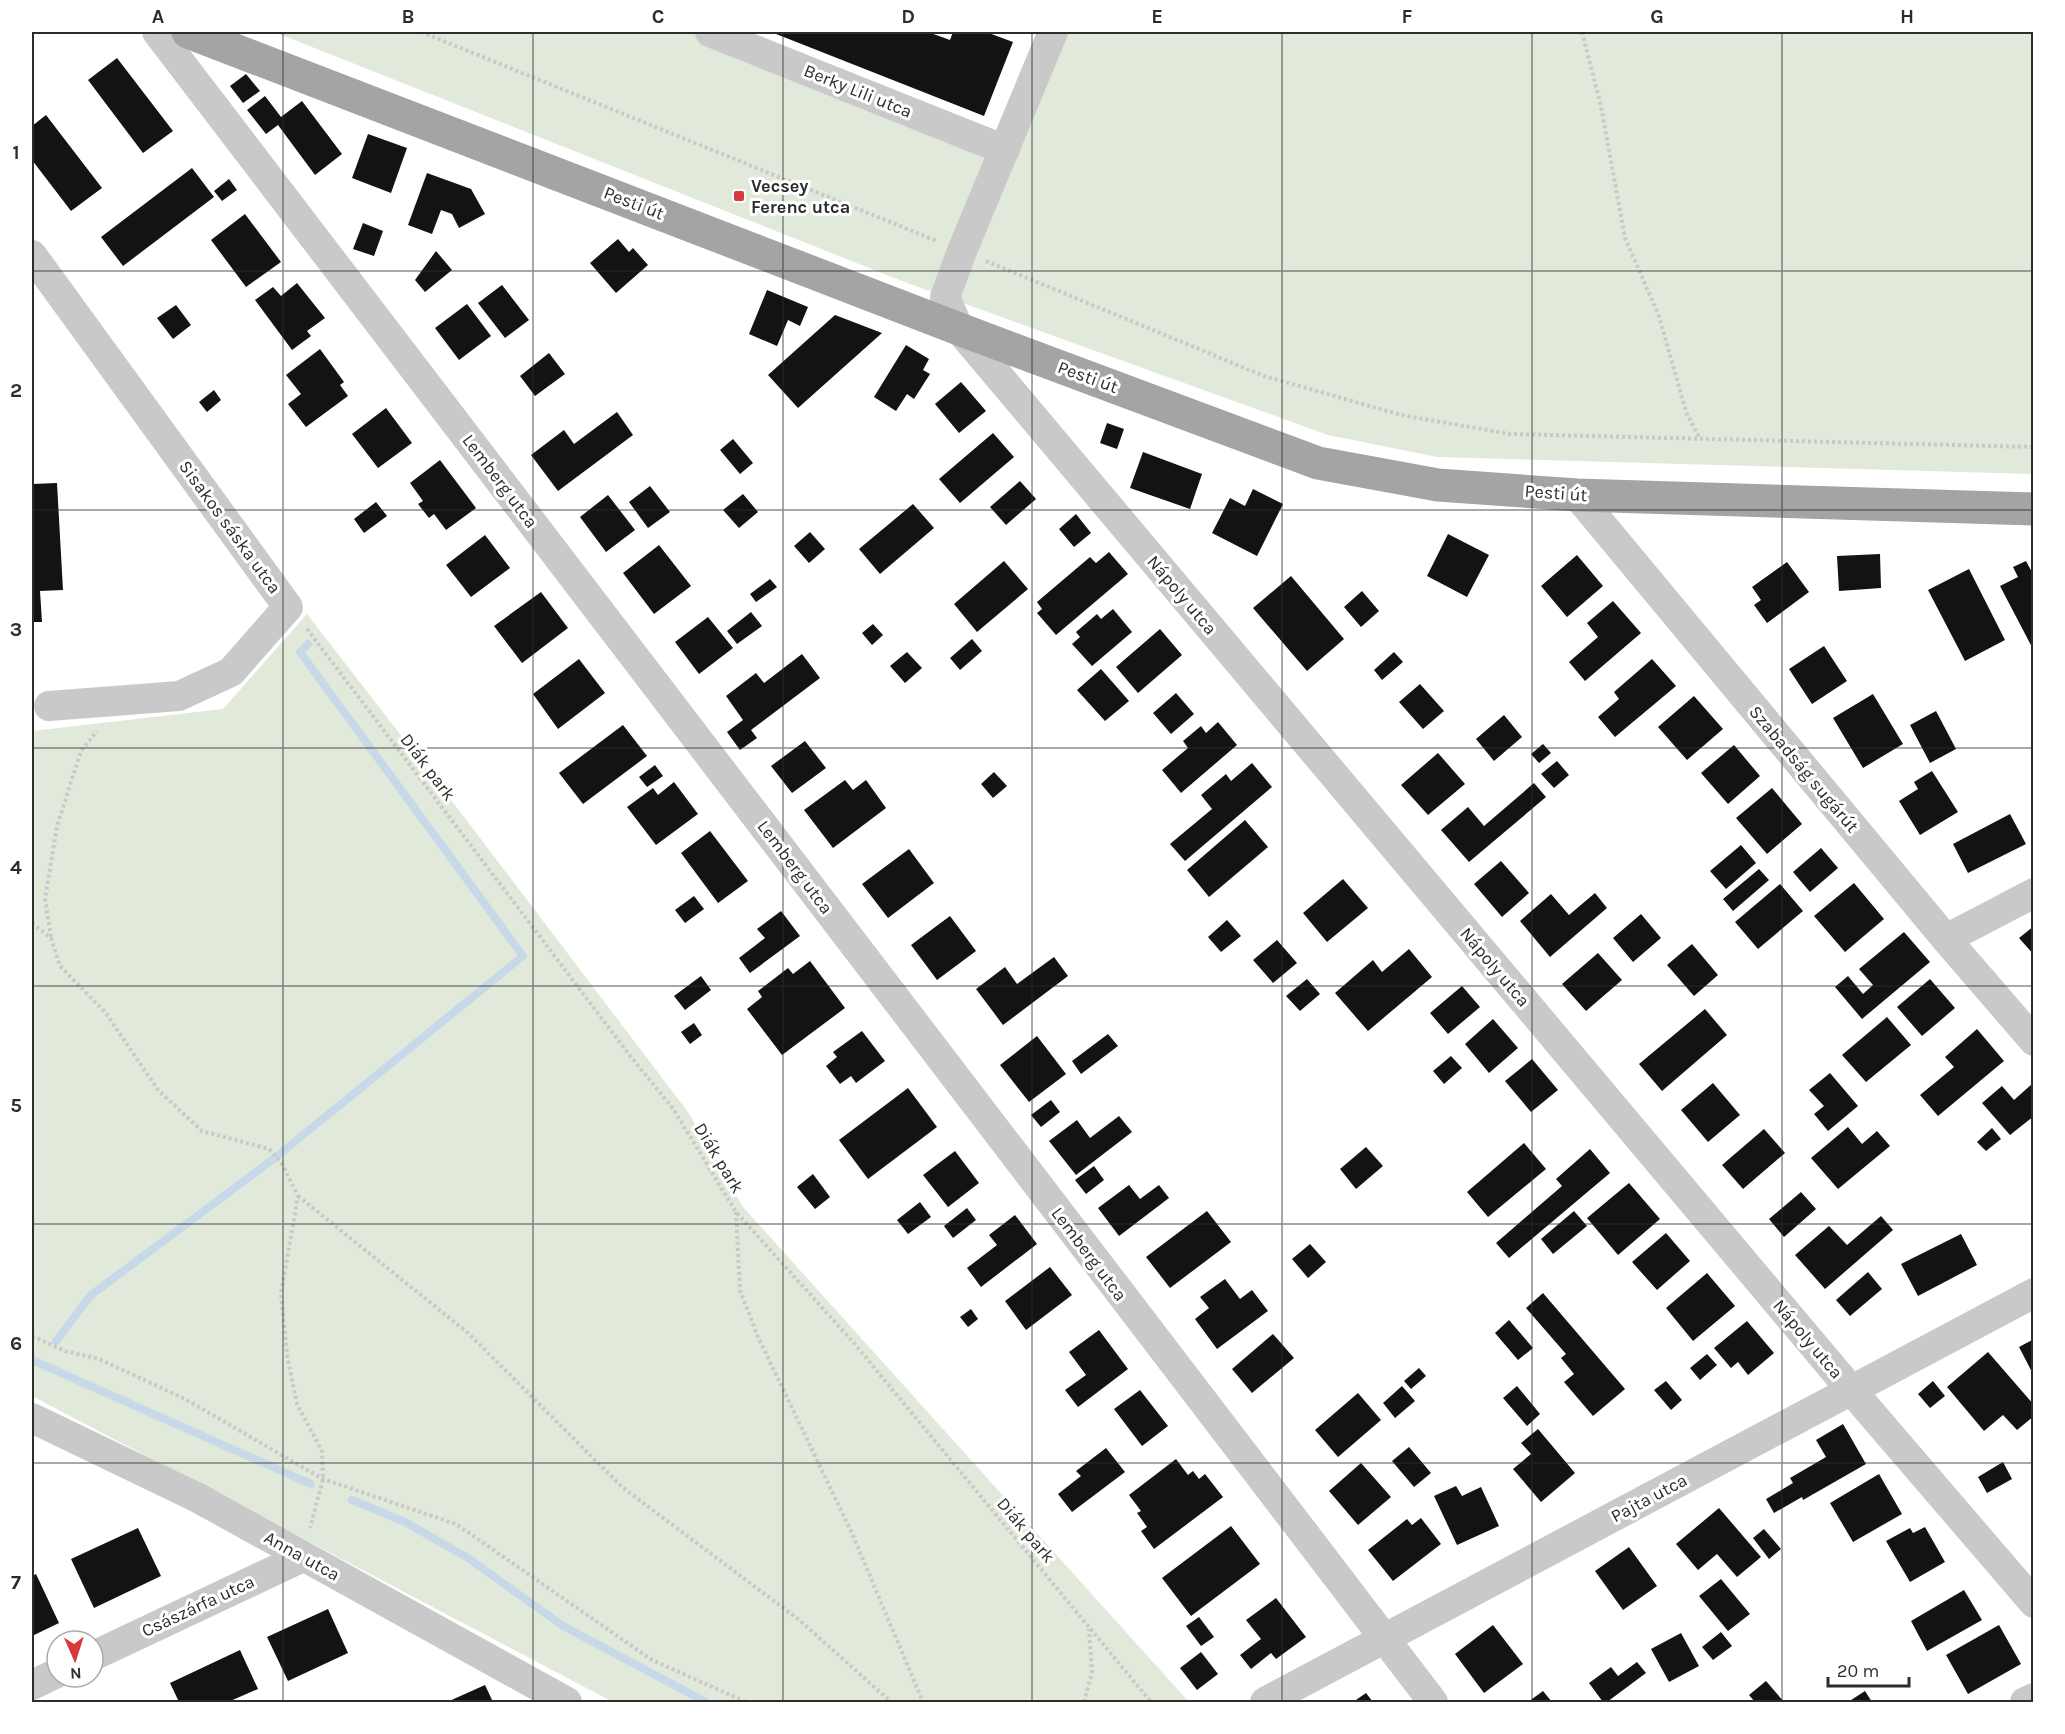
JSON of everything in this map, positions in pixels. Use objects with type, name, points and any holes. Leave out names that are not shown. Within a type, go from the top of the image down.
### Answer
[{"type":"main road","name":"Pesti út","points":[[188,32],[959,329],[1318,463],[1438,485],[1577,495],[2034,509]]},
{"type":"street","name":"Lemberg utca","points":[[157,32],[1432,1702]]},
{"type":"street","name":"Berky Lili utca","points":[[710,32],[1005,150]]},
{"type":"street","points":[[959,329],[945,297],[1053,32]]},
{"type":"street","name":"Sisakos sáska utca","points":[[32,255],[288,607],[231,672],[179,696],[50,706]]},
{"type":"street","name":"Nápoly utca","points":[[959,329],[1852,1391],[2034,1603]]},
{"type":"street","name":"Szabadság sugárút","points":[[1577,495],[2034,1041]]},
{"type":"street","points":[[1947,939],[2034,892]]},
{"type":"street","name":"Pajta utca","points":[[1265,1702],[2034,1293]]},
{"type":"street","name":"Anna utca","points":[[32,1418],[198,1498],[567,1702]]},
{"type":"street","name":"Császárfa utca","points":[[105,1650],[303,1557]]},
{"type":"street","points":[[2025,1702],[2034,1698]]},
{"type":"path","points":[[421,32],[1264,376],[1401,415],[1510,434],[2034,447]]},
{"type":"path","points":[[1582,32],[1601,106],[1624,238],[1659,316],[1686,412],[1699,437]]},
{"type":"path","name":"Diák park","points":[[288,607],[674,1110],[736,1212],[853,1342],[1151,1702]]},
{"type":"path","points":[[122,700],[81,751],[57,826],[45,899],[51,938],[60,966],[105,1012],[158,1090],[202,1131],[269,1149],[282,1164],[298,1196],[468,1333],[622,1487],[798,1619],[891,1702]]},
{"type":"path","points":[[32,923],[51,938]]},
{"type":"path","points":[[298,1196],[281,1293],[288,1355],[297,1404],[322,1451],[322,1479],[303,1557]]},
{"type":"path","points":[[736,1212],[740,1290],[758,1337],[851,1531],[923,1702]]},
{"type":"path","points":[[32,1336],[65,1351],[99,1359],[185,1399],[322,1479],[456,1524],[652,1660],[746,1702]]},
{"type":"path","points":[[1084,1702],[1092,1672],[1089,1628]]},
{"type":"green space","points":[[274,32],[710,32],[1005,150],[1053,32],[2033,32],[2033,474],[1437,457],[1328,435],[902,281]]},
{"type":"green space","points":[[307,614],[688,1112],[743,1207],[1189,1702],[613,1702],[32,1396],[32,731],[223,709]]},
{"type":"building","points":[[771,32],[928,32],[950,40],[953,32],[986,32],[1013,42],[984,116]]},
{"type":"building","points":[[117,58],[173,131],[143,153],[88,80]]},
{"type":"building","points":[[246,74],[260,91],[243,103],[230,86]]},
{"type":"building","points":[[265,96],[281,117],[302,101],[342,154],[315,175],[278,125],[266,134],[247,110]]},
{"type":"building","points":[[46,115],[102,188],[71,211],[32,160],[32,126]]},
{"type":"building","points":[[368,134],[407,148],[391,193],[352,178]]},
{"type":"building","points":[[192,168],[214,197],[123,266],[101,237]]},
{"type":"building","points":[[427,173],[471,189],[485,214],[459,228],[452,214],[441,210],[432,234],[408,225]]},
{"type":"building","points":[[229,179],[237,190],[222,201],[214,191]]},
{"type":"building","points":[[245,214],[281,262],[246,287],[211,240]]},
{"type":"building","points":[[363,223],[383,231],[374,256],[353,249]]},
{"type":"building","points":[[618,239],[629,252],[633,248],[648,265],[616,293],[590,263]]},
{"type":"building","points":[[436,251],[452,270],[425,292],[415,280]]},
{"type":"building","points":[[297,283],[325,318],[307,331],[311,336],[292,350],[255,300],[273,287],[281,296]]},
{"type":"building","points":[[502,285],[529,320],[505,338],[478,303]]},
{"type":"building","points":[[767,290],[808,307],[800,326],[788,320],[777,346],[749,334]]},
{"type":"building","points":[[467,304],[491,336],[459,360],[435,328]]},
{"type":"building","points":[[176,305],[191,325],[173,339],[157,318]]},
{"type":"building","points":[[835,315],[882,333],[798,408],[768,375]]},
{"type":"building","points":[[906,345],[929,359],[923,370],[930,374],[914,399],[907,394],[896,411],[874,397]]},
{"type":"building","points":[[320,349],[344,382],[340,385],[348,396],[306,427],[288,404],[301,394],[286,375]]},
{"type":"building","points":[[549,353],[565,374],[535,396],[520,376]]},
{"type":"building","points":[[961,382],[986,411],[959,433],[935,404]]},
{"type":"building","points":[[214,390],[221,400],[207,412],[199,402]]},
{"type":"building","points":[[386,408],[412,443],[378,468],[352,434]]},
{"type":"building","points":[[617,412],[633,435],[558,491],[531,455],[564,430],[574,444]]},
{"type":"building","points":[[1107,423],[1124,429],[1117,449],[1100,443]]},
{"type":"building","points":[[993,433],[1014,457],[960,503],[939,479]]},
{"type":"building","points":[[733,439],[753,463],[740,474],[720,450]]},
{"type":"building","points":[[1143,452],[1202,474],[1190,509],[1130,488]]},
{"type":"building","points":[[440,460],[476,508],[446,530],[434,514],[429,518],[418,504],[423,501],[410,483]]},
{"type":"building","points":[[1020,481],[1036,499],[1006,525],[990,507]]},
{"type":"building","points":[[57,483],[63,590],[40,591],[42,622],[32,622],[32,484]]},
{"type":"building","points":[[650,486],[670,512],[648,528],[629,502]]},
{"type":"building","points":[[1253,489],[1283,504],[1257,556],[1212,533],[1230,498],[1245,506]]},
{"type":"building","points":[[743,494],[758,512],[739,528],[723,510]]},
{"type":"building","points":[[608,495],[635,530],[606,552],[580,517]]},
{"type":"building","points":[[376,502],[387,516],[364,533],[354,519]]},
{"type":"building","points":[[913,504],[934,528],[880,574],[859,549]]},
{"type":"building","points":[[1076,514],[1091,533],[1074,547],[1059,529]]},
{"type":"building","points":[[810,532],[825,549],[809,563],[794,546]]},
{"type":"building","points":[[1448,534],[1489,555],[1467,597],[1427,576]]},
{"type":"building","points":[[485,535],[510,568],[471,597],[446,565]]},
{"type":"building","points":[[659,545],[691,586],[654,614],[623,573]]},
{"type":"building","points":[[1109,552],[1128,574],[1056,635],[1037,613],[1042,609],[1037,602],[1090,557],[1096,563]]},
{"type":"building","points":[[1880,554],[1881,588],[1839,591],[1837,556]]},
{"type":"building","points":[[1577,555],[1603,586],[1567,617],[1541,586]]},
{"type":"building","points":[[1004,561],[1028,589],[977,632],[954,604]]},
{"type":"building","points":[[2026,561],[2034,576],[2034,651],[2000,586],[2018,577],[2013,567]]},
{"type":"building","points":[[1787,562],[1809,592],[1767,623],[1754,605],[1761,600],[1752,587]]},
{"type":"building","points":[[1969,569],[2005,640],[1965,661],[1928,590]]},
{"type":"building","points":[[1291,576],[1344,639],[1307,671],[1253,608]]},
{"type":"building","points":[[770,579],[777,587],[756,602],[750,594]]},
{"type":"building","points":[[1362,591],[1379,611],[1361,627],[1344,607]]},
{"type":"building","points":[[541,592],[568,628],[522,663],[494,626]]},
{"type":"building","points":[[1613,601],[1641,633],[1585,681],[1569,662],[1598,637],[1587,623]]},
{"type":"building","points":[[1113,609],[1132,632],[1092,666],[1072,644],[1080,637],[1076,632],[1097,614],[1101,619]]},
{"type":"building","points":[[751,612],[762,626],[737,644],[727,631]]},
{"type":"building","points":[[708,617],[733,648],[699,674],[675,642]]},
{"type":"building","points":[[873,624],[883,635],[872,645],[862,633]]},
{"type":"building","points":[[1160,629],[1182,655],[1138,693],[1116,667]]},
{"type":"building","points":[[972,639],[982,651],[960,670],[950,658]]},
{"type":"building","points":[[1824,646],[1847,681],[1812,704],[1789,669]]},
{"type":"building","points":[[907,652],[922,668],[905,683],[890,666]]},
{"type":"building","points":[[1394,652],[1403,662],[1382,680],[1374,670]]},
{"type":"building","points":[[802,654],[820,678],[751,730],[757,738],[740,750],[727,732],[743,720],[726,696],[756,673],[764,683]]},
{"type":"building","points":[[579,659],[605,693],[558,729],[533,694]]},
{"type":"building","points":[[1652,659],[1676,686],[1615,737],[1598,717],[1619,699],[1614,692]]},
{"type":"building","points":[[1101,669],[1129,701],[1105,721],[1077,690]]},
{"type":"building","points":[[1420,684],[1444,711],[1423,729],[1399,702]]},
{"type":"building","points":[[1176,693],[1194,714],[1171,734],[1153,713]]},
{"type":"building","points":[[1873,694],[1903,744],[1863,768],[1833,718]]},
{"type":"building","points":[[1694,696],[1723,729],[1687,760],[1658,727]]},
{"type":"building","points":[[1936,711],[1956,749],[1930,763],[1910,725]]},
{"type":"building","points":[[1504,715],[1522,737],[1494,761],[1476,739]]},
{"type":"building","points":[[1218,722],[1237,745],[1181,793],[1162,770],[1188,748],[1183,741],[1201,726],[1206,733]]},
{"type":"building","points":[[623,725],[647,756],[583,804],[559,773]]},
{"type":"building","points":[[805,741],[826,768],[792,793],[771,766]]},
{"type":"building","points":[[1543,744],[1551,753],[1539,763],[1531,754]]},
{"type":"building","points":[[1734,745],[1760,776],[1728,804],[1701,773]]},
{"type":"building","points":[[1438,753],[1465,784],[1428,815],[1401,785]]},
{"type":"building","points":[[1557,761],[1569,775],[1554,788],[1541,774]]},
{"type":"building","points":[[1252,763],[1272,787],[1185,861],[1170,844],[1212,809],[1201,795],[1226,774],[1231,781]]},
{"type":"building","points":[[655,765],[663,776],[647,787],[639,777]]},
{"type":"building","points":[[1932,771],[1958,812],[1920,835],[1899,801],[1918,789],[1914,782]]},
{"type":"building","points":[[994,772],[1007,786],[993,798],[981,784]]},
{"type":"building","points":[[845,780],[853,790],[866,780],[886,808],[833,848],[804,810]]},
{"type":"building","points":[[674,782],[698,814],[656,845],[627,807],[653,788],[658,795]]},
{"type":"building","points":[[1534,783],[1546,797],[1469,862],[1441,830],[1468,807],[1484,826]]},
{"type":"building","points":[[1772,788],[1802,824],[1767,854],[1736,818]]},
{"type":"building","points":[[2010,814],[2026,844],[1968,873],[1953,844]]},
{"type":"building","points":[[1245,820],[1268,847],[1209,897],[1187,870]]},
{"type":"building","points":[[710,831],[748,881],[718,903],[681,853]]},
{"type":"building","points":[[1741,845],[1756,863],[1726,889],[1710,871]]},
{"type":"building","points":[[1821,848],[1838,868],[1810,892],[1793,872]]},
{"type":"building","points":[[909,849],[934,883],[888,918],[862,884]]},
{"type":"building","points":[[1501,861],[1529,893],[1502,917],[1474,884]]},
{"type":"building","points":[[1759,869],[1769,880],[1733,911],[1723,899]]},
{"type":"building","points":[[1343,879],[1368,908],[1327,942],[1303,913]]},
{"type":"building","points":[[1854,883],[1884,919],[1845,952],[1814,916]]},
{"type":"building","points":[[1780,884],[1803,911],[1758,949],[1735,922]]},
{"type":"building","points":[[1595,893],[1607,908],[1550,957],[1520,921],[1551,894],[1569,915]]},
{"type":"building","points":[[694,896],[704,909],[685,923],[675,910]]},
{"type":"building","points":[[781,911],[800,936],[750,973],[739,958],[765,938],[757,929]]},
{"type":"building","points":[[1641,914],[1661,938],[1633,962],[1613,938]]},
{"type":"building","points":[[950,916],[976,951],[937,980],[911,945]]},
{"type":"building","points":[[1227,920],[1241,936],[1221,952],[1208,937]]},
{"type":"building","points":[[2034,926],[2034,955],[2019,938]]},
{"type":"building","points":[[1904,932],[1930,962],[1862,1019],[1835,987],[1848,976],[1863,994],[1873,985],[1859,969]]},
{"type":"building","points":[[1277,940],[1297,963],[1273,983],[1253,960]]},
{"type":"building","points":[[1692,944],[1718,975],[1694,996],[1667,965]]},
{"type":"building","points":[[1409,949],[1432,977],[1368,1031],[1335,993],[1373,960],[1382,972]]},
{"type":"building","points":[[1598,953],[1622,980],[1586,1011],[1562,984]]},
{"type":"building","points":[[1054,957],[1068,976],[1003,1025],[976,989],[1005,967],[1017,984]]},
{"type":"building","points":[[810,961],[845,1008],[782,1055],[747,1009],[762,997],[758,991],[788,968],[793,974]]},
{"type":"building","points":[[701,976],[711,990],[685,1010],[674,996]]},
{"type":"building","points":[[1307,979],[1320,994],[1300,1011],[1286,996]]},
{"type":"building","points":[[1930,979],[1955,1008],[1922,1036],[1897,1007]]},
{"type":"building","points":[[1462,986],[1480,1007],[1448,1034],[1430,1013]]},
{"type":"building","points":[[1705,1009],[1727,1035],[1662,1091],[1639,1064]]},
{"type":"building","points":[[1887,1017],[1911,1045],[1866,1082],[1842,1055]]},
{"type":"building","points":[[1493,1019],[1518,1048],[1489,1073],[1465,1044]]},
{"type":"building","points":[[694,1023],[702,1035],[690,1044],[681,1032]]},
{"type":"building","points":[[1977,1029],[2004,1061],[1938,1116],[1920,1095],[1954,1067],[1945,1057]]},
{"type":"building","points":[[862,1031],[885,1061],[856,1083],[851,1076],[840,1084],[826,1066],[837,1057],[833,1052]]},
{"type":"building","points":[[1108,1034],[1118,1046],[1081,1074],[1072,1061]]},
{"type":"building","points":[[1037,1036],[1066,1074],[1029,1102],[1000,1065]]},
{"type":"building","points":[[1451,1056],[1462,1068],[1444,1084],[1433,1071]]},
{"type":"building","points":[[1532,1059],[1558,1090],[1531,1112],[1505,1081]]},
{"type":"building","points":[[1830,1073],[1858,1106],[1828,1131],[1814,1114],[1824,1106],[1809,1090]]},
{"type":"building","points":[[1713,1083],[1740,1115],[1708,1142],[1681,1110]]},
{"type":"building","points":[[2032,1084],[2034,1116],[2010,1135],[1982,1103],[2002,1086],[2014,1100]]},
{"type":"building","points":[[908,1088],[937,1127],[868,1179],[839,1140]]},
{"type":"building","points":[[1051,1100],[1060,1112],[1041,1127],[1031,1115]]},
{"type":"building","points":[[1119,1116],[1132,1132],[1076,1175],[1049,1141],[1077,1120],[1090,1138]]},
{"type":"building","points":[[1848,1127],[1862,1144],[1877,1131],[1890,1146],[1838,1189],[1811,1158]]},
{"type":"building","points":[[1992,1128],[2001,1139],[1986,1151],[1977,1142]]},
{"type":"building","points":[[1764,1129],[1785,1153],[1743,1189],[1722,1165]]},
{"type":"building","points":[[1524,1143],[1546,1169],[1488,1217],[1467,1192]]},
{"type":"building","points":[[1366,1147],[1383,1166],[1356,1189],[1340,1169]]},
{"type":"building","points":[[1590,1149],[1610,1173],[1509,1258],[1496,1243],[1562,1186],[1556,1179]]},
{"type":"building","points":[[955,1151],[979,1183],[948,1207],[923,1175]]},
{"type":"building","points":[[1094,1166],[1104,1180],[1086,1194],[1075,1180]]},
{"type":"building","points":[[813,1174],[830,1197],[815,1209],[797,1187]]},
{"type":"building","points":[[1629,1183],[1660,1219],[1618,1255],[1587,1218]]},
{"type":"building","points":[[1129,1185],[1140,1199],[1159,1185],[1169,1198],[1119,1236],[1098,1208]]},
{"type":"building","points":[[1801,1192],[1816,1209],[1784,1237],[1769,1219]]},
{"type":"building","points":[[920,1202],[931,1217],[908,1234],[897,1220]]},
{"type":"building","points":[[967,1208],[976,1220],[953,1238],[944,1226]]},
{"type":"building","points":[[1207,1211],[1231,1242],[1170,1288],[1146,1257]]},
{"type":"building","points":[[1574,1211],[1587,1226],[1553,1254],[1541,1239]]},
{"type":"building","points":[[1015,1215],[1037,1244],[981,1287],[967,1268],[997,1245],[989,1235]]},
{"type":"building","points":[[1881,1216],[1893,1230],[1825,1289],[1795,1255],[1829,1226],[1847,1245]]},
{"type":"building","points":[[1666,1233],[1690,1261],[1657,1290],[1632,1262]]},
{"type":"building","points":[[1961,1234],[1977,1265],[1918,1296],[1901,1264]]},
{"type":"building","points":[[1310,1244],[1326,1262],[1308,1278],[1292,1259]]},
{"type":"building","points":[[1050,1267],[1072,1295],[1026,1330],[1005,1301]]},
{"type":"building","points":[[1868,1272],[1882,1289],[1850,1316],[1836,1300]]},
{"type":"building","points":[[1707,1273],[1735,1306],[1693,1341],[1666,1308]]},
{"type":"building","points":[[1225,1279],[1240,1299],[1252,1290],[1268,1311],[1217,1349],[1195,1319],[1209,1308],[1200,1297]]},
{"type":"building","points":[[1543,1293],[1625,1389],[1593,1416],[1564,1382],[1574,1374],[1561,1358],[1566,1354],[1526,1308]]},
{"type":"building","points":[[971,1309],[978,1319],[968,1327],[960,1317]]},
{"type":"building","points":[[1509,1320],[1533,1348],[1518,1360],[1495,1333]]},
{"type":"building","points":[[1747,1321],[1774,1353],[1748,1375],[1738,1362],[1731,1368],[1714,1348]]},
{"type":"building","points":[[1099,1330],[1128,1369],[1078,1407],[1065,1390],[1086,1375],[1069,1352]]},
{"type":"building","points":[[1273,1334],[1294,1358],[1252,1393],[1232,1369]]},
{"type":"building","points":[[2034,1339],[2034,1376],[2019,1347]]},
{"type":"building","points":[[1988,1352],[2034,1405],[2034,1416],[2017,1430],[2003,1415],[1984,1431],[1947,1387]]},
{"type":"building","points":[[1707,1354],[1717,1365],[1700,1380],[1690,1368]]},
{"type":"building","points":[[1419,1368],[1426,1376],[1411,1389],[1404,1381]]},
{"type":"building","points":[[1666,1381],[1682,1400],[1671,1410],[1654,1390]]},
{"type":"building","points":[[1933,1381],[1945,1396],[1930,1408],[1918,1394]]},
{"type":"building","points":[[1402,1386],[1415,1401],[1395,1418],[1383,1403]]},
{"type":"building","points":[[1517,1386],[1540,1414],[1527,1426],[1503,1398]]},
{"type":"building","points":[[1140,1390],[1168,1426],[1142,1446],[1114,1409]]},
{"type":"building","points":[[1358,1393],[1381,1420],[1338,1457],[1315,1430]]},
{"type":"building","points":[[1843,1424],[1866,1464],[1803,1500],[1802,1497],[1774,1513],[1766,1499],[1793,1483],[1790,1478],[1826,1457],[1816,1440]]},
{"type":"building","points":[[1538,1429],[1575,1473],[1541,1502],[1513,1469],[1531,1454],[1521,1443]]},
{"type":"building","points":[[1409,1447],[1431,1473],[1414,1487],[1392,1461]]},
{"type":"building","points":[[1106,1448],[1125,1472],[1072,1512],[1058,1494],[1081,1476],[1076,1471]]},
{"type":"building","points":[[1176,1459],[1188,1475],[1193,1471],[1199,1479],[1205,1474],[1223,1497],[1154,1549],[1141,1531],[1147,1527],[1137,1513],[1141,1511],[1129,1495]]},
{"type":"building","points":[[2003,1462],[2012,1479],[1987,1493],[1978,1477]]},
{"type":"building","points":[[1361,1463],[1391,1497],[1358,1525],[1329,1491]]},
{"type":"building","points":[[1879,1474],[1902,1514],[1853,1542],[1830,1503]]},
{"type":"building","points":[[1456,1486],[1462,1496],[1481,1487],[1499,1526],[1457,1545],[1434,1496]]},
{"type":"building","points":[[1719,1508],[1761,1557],[1737,1577],[1717,1554],[1698,1570],[1676,1544]]},
{"type":"building","points":[[1421,1518],[1441,1544],[1393,1581],[1368,1550],[1407,1519],[1412,1525]]},
{"type":"building","points":[[1231,1526],[1260,1564],[1191,1616],[1162,1578]]},
{"type":"building","points":[[1925,1527],[1945,1562],[1910,1582],[1886,1541],[1910,1528],[1913,1533]]},
{"type":"building","points":[[138,1528],[161,1576],[94,1608],[71,1559]]},
{"type":"building","points":[[1764,1529],[1781,1549],[1769,1559],[1753,1538]]},
{"type":"building","points":[[1629,1547],[1657,1586],[1623,1610],[1595,1571]]},
{"type":"building","points":[[36,1574],[59,1623],[32,1636],[32,1576]]},
{"type":"building","points":[[1721,1579],[1750,1614],[1728,1631],[1699,1596]]},
{"type":"building","points":[[1964,1590],[1982,1620],[1927,1651],[1911,1621]]},
{"type":"building","points":[[1276,1598],[1306,1637],[1276,1659],[1271,1653],[1251,1669],[1240,1655],[1261,1639],[1246,1620]]},
{"type":"building","points":[[328,1609],[348,1653],[288,1681],[267,1637]]},
{"type":"building","points":[[1199,1617],[1214,1637],[1201,1646],[1186,1626]]},
{"type":"building","points":[[1493,1625],[1523,1664],[1484,1693],[1455,1654]]},
{"type":"building","points":[[1999,1625],[2021,1664],[1968,1694],[1946,1655]]},
{"type":"building","points":[[1721,1632],[1732,1646],[1713,1660],[1702,1647]]},
{"type":"building","points":[[1681,1633],[1699,1666],[1669,1682],[1651,1649]]},
{"type":"building","points":[[240,1650],[258,1689],[228,1702],[179,1702],[170,1683]]},
{"type":"building","points":[[1201,1652],[1218,1674],[1197,1690],[1180,1668]]},
{"type":"building","points":[[1637,1662],[1646,1673],[1607,1702],[1603,1702],[1589,1683],[1611,1667],[1618,1676]]},
{"type":"building","points":[[1766,1681],[1784,1702],[1755,1702],[1749,1695]]},
{"type":"building","points":[[485,1685],[493,1702],[447,1702]]},
{"type":"building","points":[[1543,1691],[1552,1702],[1528,1702]]},
{"type":"building","points":[[1865,1691],[1872,1702],[1848,1702]]},
{"type":"building","points":[[1366,1693],[1373,1702],[1353,1702]]},
{"type":"waterway","points":[[56,1341],[91,1295],[276,1157],[523,956],[300,652],[308,644]]},
{"type":"waterway","points":[[32,1360],[311,1484]]},
{"type":"waterway","points":[[352,1500],[405,1522],[468,1558],[563,1626],[706,1702]]},
{"type":"place","name":"Vecsey Ferenc utca","points":[[739,196]]}]
